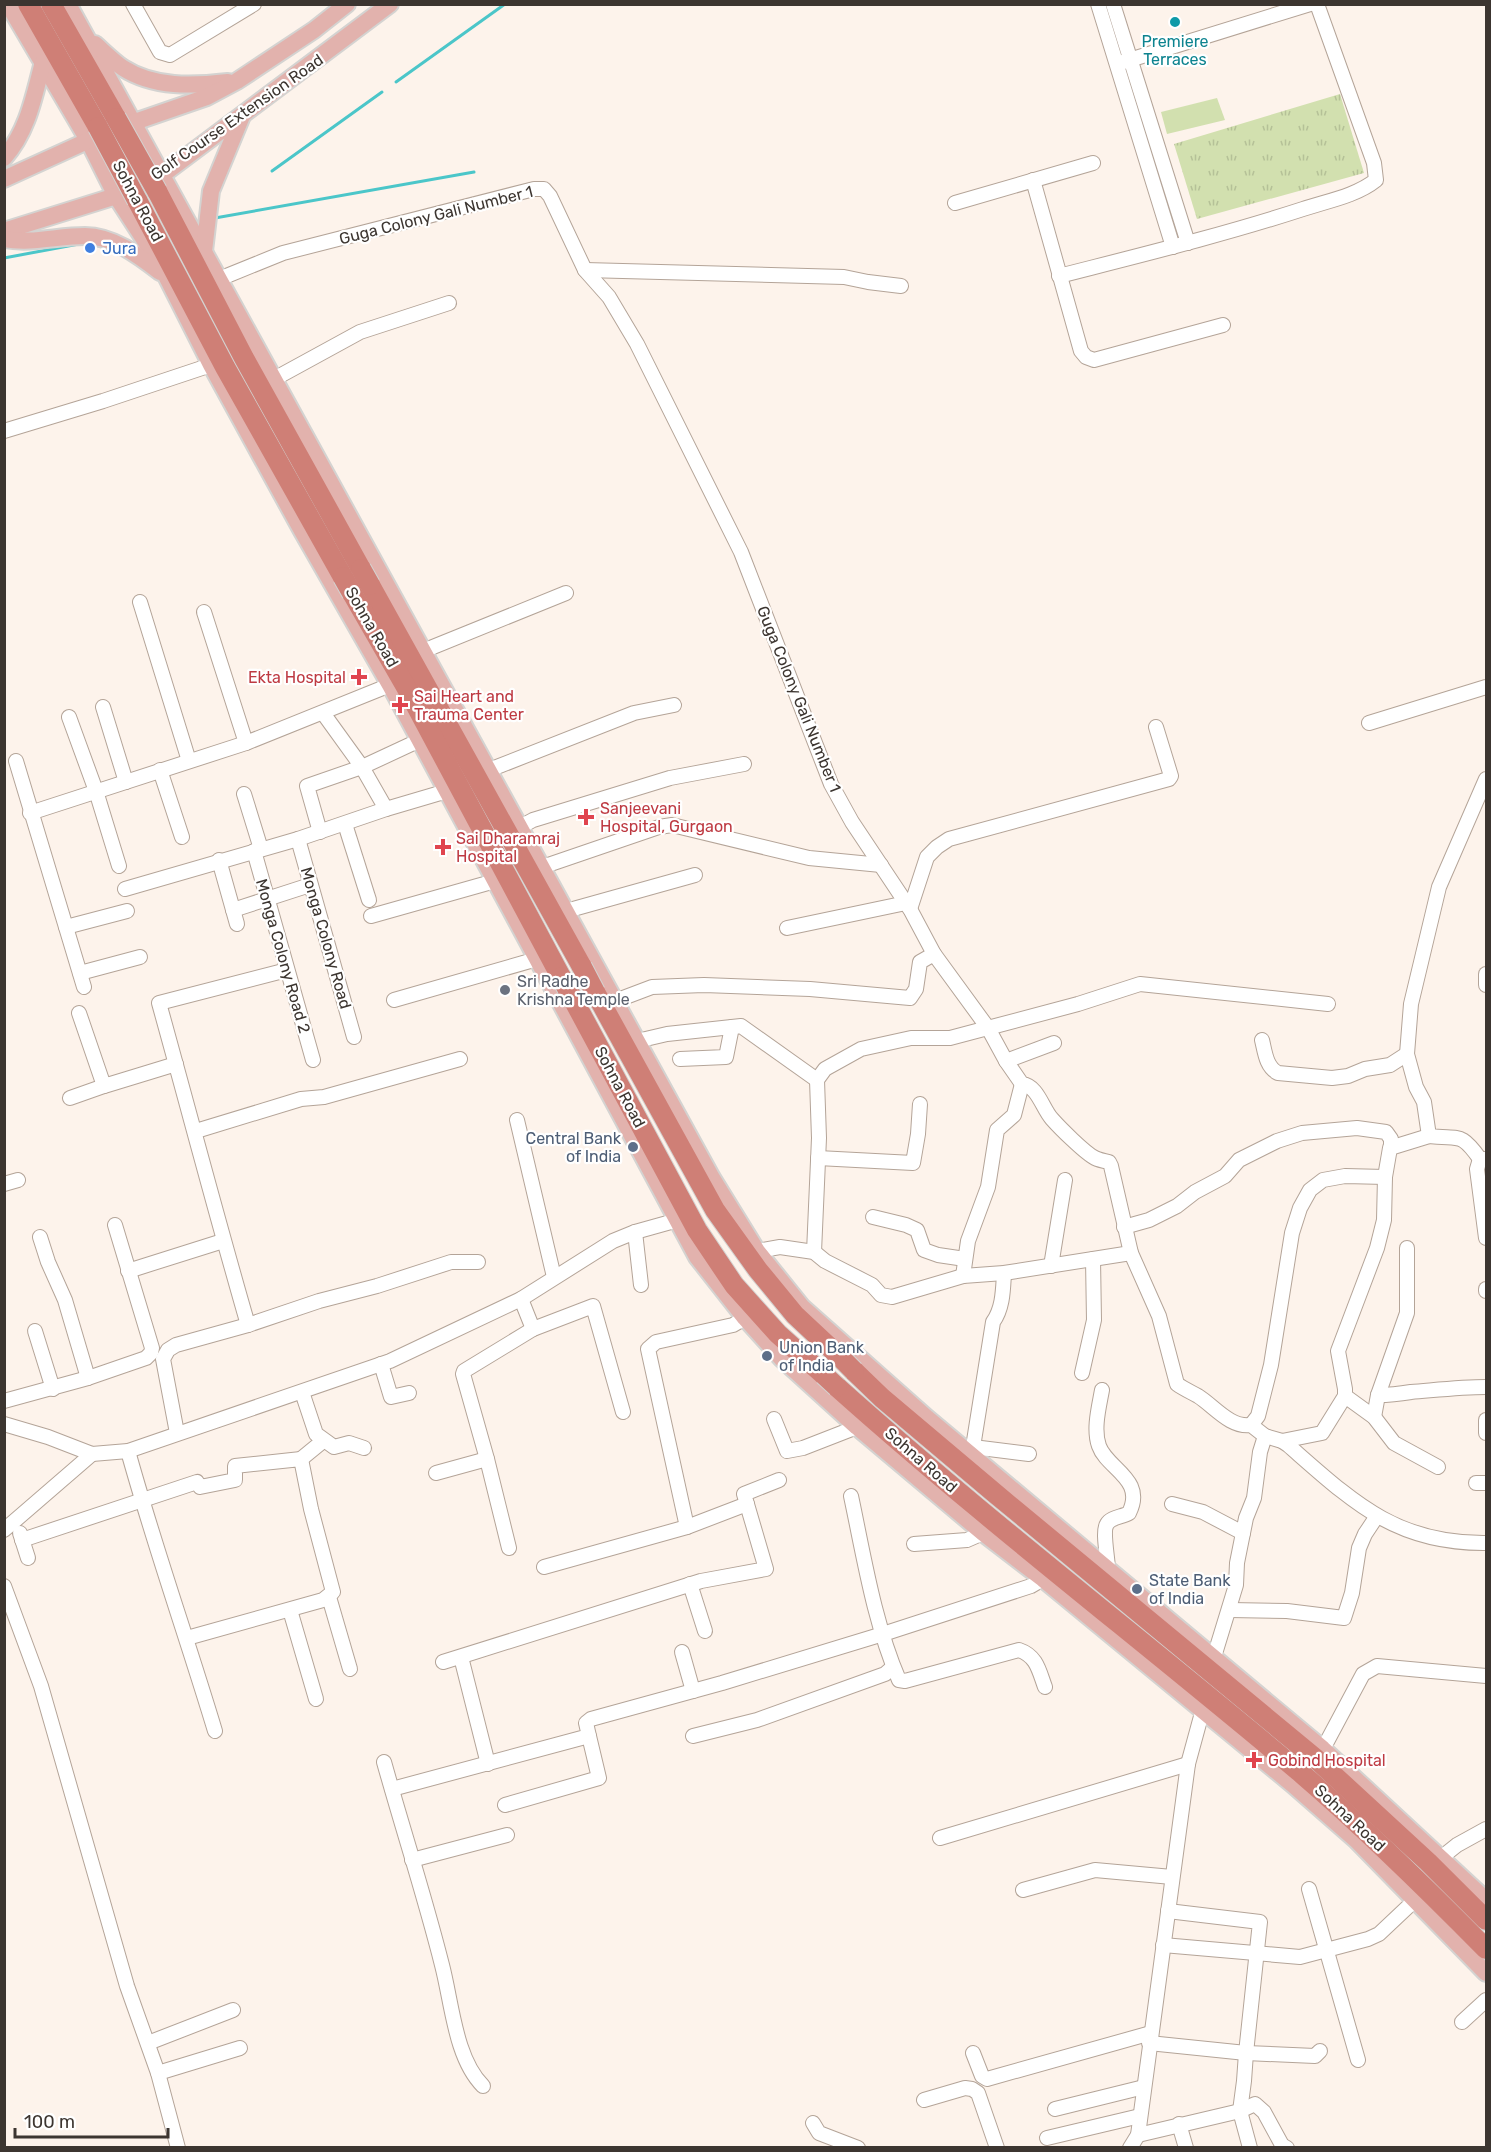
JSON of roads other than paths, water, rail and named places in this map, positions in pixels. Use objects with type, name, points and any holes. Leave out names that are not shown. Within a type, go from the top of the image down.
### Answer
[{"type":"highway","name":"Sohna Road","points":[[28,4],[93,134],[137,200],[225,367],[357,581],[590,970],[595,992],[716,1210],[758,1270],[795,1315],[850,1362],[882,1398],[1316,1759],[1428,1862],[1486,1920]]},
{"type":"highway","name":"Sohna Road","points":[[51,4],[124,120],[159,183],[244,358],[357,581],[406,687],[564,991],[697,1230],[734,1284],[827,1385],[1304,1775],[1414,1877],[1486,1949]]},
{"type":"main road","points":[[8,4],[43,62],[93,134],[116,196],[166,276],[211,364],[357,581],[423,651],[566,911],[590,970],[615,1001],[726,1202],[757,1251],[850,1362],[971,1450],[1108,1569],[1323,1749],[1486,1900]]},
{"type":"main road","points":[[68,4],[85,35],[124,120]]},
{"type":"main road","name":"Golf Course Extension Road","points":[[4,179],[124,120],[207,98],[314,30],[347,4]]},
{"type":"main road","name":"Golf Course Extension Road","points":[[4,231],[159,183],[242,115],[390,4]]},
{"type":"main road","points":[[85,35],[122,67],[139,77],[193,86],[237,81]]},
{"type":"main road","points":[[4,158],[22,133],[29,116],[43,62]]},
{"type":"main road","points":[[204,251],[211,191],[242,115]]},
{"type":"main road","points":[[159,183],[204,251],[274,379],[357,581],[390,685],[537,959],[564,991],[697,1257],[745,1318],[782,1358],[827,1385],[857,1426],[983,1533],[1203,1709],[1356,1840],[1486,1973]]},
{"type":"main road","points":[[4,239],[18,242],[87,236],[120,244],[166,276]]},
{"type":"main road","points":[[564,991],[590,970]]},
{"type":"main road","points":[[827,1385],[850,1362]]},
{"type":"street","points":[[133,4],[160,52],[170,55],[254,4]]},
{"type":"street","points":[[1098,4],[1173,247]]},
{"type":"street","points":[[1113,4],[1188,243]]},
{"type":"street","points":[[1117,64],[1310,4]]},
{"type":"street","points":[[1059,276],[1188,243],[1365,189],[1376,180],[1374,163],[1317,4]]},
{"type":"street","points":[[955,203],[1093,163]]},
{"type":"street","points":[[1033,180],[1081,351],[1086,357],[1094,360],[1223,325]]},
{"type":"street","name":"Guga Colony Gali Number 1","points":[[219,279],[283,253],[534,189],[544,189],[550,196],[585,270],[609,297],[637,344],[741,552],[823,769],[852,822],[908,906],[934,954],[988,1028],[1006,1062],[1022,1084],[1030,1085],[1034,1089],[1052,1120],[1094,1157],[1109,1162],[1113,1170],[1131,1253],[1160,1316],[1177,1384],[1199,1397],[1225,1418],[1246,1426],[1251,1425]]},
{"type":"street","points":[[585,270],[844,277],[901,286]]},
{"type":"street","points":[[274,379],[360,332],[449,303]]},
{"type":"street","points":[[4,431],[103,402],[211,364]]},
{"type":"street","points":[[423,651],[566,593]]},
{"type":"street","points":[[140,602],[189,761]]},
{"type":"street","points":[[204,612],[246,743]]},
{"type":"street","points":[[30,813],[246,743],[390,685]]},
{"type":"street","points":[[1369,723],[1486,687]]},
{"type":"street","points":[[489,771],[634,713],[674,705]]},
{"type":"street","points":[[103,707],[126,782]]},
{"type":"street","points":[[322,712],[362,767],[386,809]]},
{"type":"street","points":[[69,717],[96,791],[119,866]]},
{"type":"street","points":[[787,928],[908,906],[927,857],[949,839],[1169,779],[1170,768],[1156,727]]},
{"type":"street","points":[[320,832],[307,786],[362,767],[420,740]]},
{"type":"street","points":[[16,761],[84,987]]},
{"type":"street","points":[[520,827],[533,820],[670,778],[744,764]]},
{"type":"street","points":[[160,770],[182,837]]},
{"type":"street","points":[[1429,1136],[1424,1102],[1416,1087],[1407,1054],[1411,1004],[1439,887],[1486,779]]},
{"type":"street","points":[[125,889],[298,839],[447,791]]},
{"type":"street","name":"Monga Colony Road 2","points":[[244,794],[266,899],[313,1060]]},
{"type":"street","points":[[1473,806],[1486,812]]},
{"type":"street","points":[[345,824],[369,900]]},
{"type":"street","points":[[542,867],[659,827],[672,825],[809,858],[880,865]]},
{"type":"street","name":"Monga Colony Road","points":[[298,839],[354,1036]]},
{"type":"street","points":[[219,861],[237,924]]},
{"type":"street","points":[[566,911],[695,875]]},
{"type":"street","points":[[371,916],[495,881]]},
{"type":"street","points":[[233,910],[310,885]]},
{"type":"street","points":[[66,927],[127,911]]},
{"type":"street","points":[[615,1001],[651,987],[704,985],[810,989],[910,998],[916,989],[920,962],[934,954]]},
{"type":"street","points":[[80,973],[140,957]]},
{"type":"street","points":[[394,1000],[537,959]]},
{"type":"street","points":[[248,1325],[159,1003],[287,970]]},
{"type":"street","points":[[1486,974],[1486,985]]},
{"type":"street","points":[[814,1252],[818,1158],[817,1080],[825,1069],[861,1049],[911,1038],[950,1038],[1078,1004],[1140,984],[1328,1004]]},
{"type":"street","points":[[79,1013],[104,1086]]},
{"type":"street","points":[[637,1041],[667,1034],[741,1026],[817,1080]]},
{"type":"street","points":[[680,1059],[726,1057],[732,1027]]},
{"type":"street","points":[[1262,1040],[1268,1065],[1272,1071],[1278,1073],[1332,1078],[1348,1076],[1365,1069],[1390,1065],[1407,1054]]},
{"type":"street","points":[[1006,1062],[1054,1043]]},
{"type":"street","points":[[196,1131],[301,1099],[324,1097],[460,1059]]},
{"type":"street","points":[[70,1098],[176,1064]]},
{"type":"street","points":[[963,1276],[969,1241],[988,1187],[997,1130],[1014,1115],[1022,1084]]},
{"type":"street","points":[[818,1158],[913,1163],[920,1104]]},
{"type":"street","points":[[517,1120],[554,1277]]},
{"type":"street","points":[[1124,1227],[1149,1220],[1177,1206],[1195,1192],[1225,1176],[1239,1160],[1277,1141],[1294,1136],[1357,1128],[1386,1132],[1391,1139],[1391,1147],[1385,1177],[1384,1220],[1377,1248],[1338,1351],[1345,1396],[1322,1432],[1282,1441]]},
{"type":"street","points":[[1391,1147],[1429,1136],[1462,1139],[1468,1143],[1483,1159],[1477,1169],[1484,1208],[1486,1238]]},
{"type":"street","points":[[1385,1177],[1345,1176],[1323,1180],[1310,1190],[1300,1208],[1292,1233],[1271,1365],[1258,1416],[1251,1425],[1265,1436],[1282,1441],[1349,1498],[1377,1516],[1413,1533],[1437,1540],[1486,1543]]},
{"type":"street","points":[[1051,1266],[1065,1180]]},
{"type":"street","points":[[873,1217],[917,1230],[924,1250],[938,1256],[965,1258]]},
{"type":"street","points":[[4,1424],[48,1437],[92,1454],[128,1451],[381,1364],[521,1299],[602,1248],[635,1232],[678,1220]]},
{"type":"street","points":[[4,1401],[88,1378],[146,1358],[151,1353],[152,1348],[114,1225]]},
{"type":"street","points":[[635,1232],[642,1285]]},
{"type":"street","points":[[40,1237],[65,1300],[88,1378]]},
{"type":"street","points":[[128,1271],[223,1241]]},
{"type":"street","points":[[757,1251],[780,1247],[814,1252],[825,1261],[872,1285],[880,1294],[892,1297],[963,1276],[1004,1273],[1131,1253]]},
{"type":"street","points":[[1374,1417],[1378,1395],[1407,1313],[1407,1248]]},
{"type":"street","points":[[1082,1372],[1094,1320],[1093,1259]]},
{"type":"street","points":[[177,1433],[163,1359],[168,1350],[319,1301],[377,1286],[451,1262],[478,1262]]},
{"type":"street","points":[[1004,1273],[1003,1293],[998,1315],[993,1322],[971,1450],[1029,1454]]},
{"type":"street","points":[[521,1299],[533,1329]]},
{"type":"street","points":[[508,1548],[487,1459],[463,1373],[533,1329],[593,1306],[623,1412]]},
{"type":"street","points":[[687,1527],[648,1349],[656,1342],[733,1325],[745,1318]]},
{"type":"street","points":[[35,1331],[52,1389]]},
{"type":"street","points":[[381,1364],[391,1397],[409,1393]]},
{"type":"street","points":[[1378,1395],[1395,1396],[1460,1387],[1486,1388]]},
{"type":"street","points":[[1102,1390],[1097,1417],[1099,1446],[1111,1464],[1124,1474],[1131,1489],[1132,1502],[1129,1513],[1114,1518],[1106,1524],[1104,1532],[1108,1569]]},
{"type":"street","points":[[302,1392],[316,1434],[323,1441],[334,1447],[349,1443],[364,1448]]},
{"type":"street","points":[[1345,1396],[1374,1417],[1394,1443],[1438,1467]]},
{"type":"street","points":[[774,1419],[787,1451],[803,1448],[857,1426]]},
{"type":"street","points":[[1486,1420],[1486,1432]]},
{"type":"street","points":[[1214,1658],[1236,1585],[1237,1563],[1254,1498],[1260,1452],[1265,1436]]},
{"type":"street","points":[[22,1540],[197,1482],[200,1487],[235,1480],[235,1466],[301,1459],[323,1441]]},
{"type":"street","points":[[128,1451],[141,1501],[187,1638],[215,1731]]},
{"type":"street","points":[[4,1530],[92,1454]]},
{"type":"street","points":[[187,1638],[330,1597],[333,1592],[311,1509],[304,1464],[301,1459]]},
{"type":"street","points":[[436,1473],[487,1459]]},
{"type":"street","points":[[443,1662],[690,1584],[766,1569],[744,1494],[779,1480]]},
{"type":"street","points":[[851,1496],[864,1562],[883,1634],[899,1680],[905,1681],[1019,1650],[1028,1653],[1035,1660],[1045,1687]]},
{"type":"street","points":[[544,1567],[687,1527],[747,1504]]},
{"type":"street","points":[[1172,1504],[1203,1512],[1243,1533]]},
{"type":"street","points":[[1230,1610],[1287,1611],[1344,1618],[1352,1593],[1359,1548],[1377,1516]]},
{"type":"street","points":[[16,1520],[28,1558]]},
{"type":"street","points":[[914,1544],[967,1540],[983,1533]]},
{"type":"street","points":[[504,1805],[599,1778],[586,1724],[591,1719],[883,1634],[1031,1586],[1043,1579]]},
{"type":"street","points":[[690,1584],[705,1631]]},
{"type":"street","points":[[4,1586],[41,1686],[127,1986],[158,2073],[178,2148]]},
{"type":"street","points":[[330,1597],[350,1669]]},
{"type":"street","points":[[290,1610],[316,1699]]},
{"type":"street","points":[[682,1652],[693,1691]]},
{"type":"street","points":[[461,1657],[488,1764]]},
{"type":"street","points":[[1323,1749],[1363,1674],[1377,1666],[1486,1676]]},
{"type":"street","points":[[693,1736],[757,1720],[885,1674],[893,1667]]},
{"type":"street","points":[[1130,2148],[1138,2135],[1188,1764],[1203,1709]]},
{"type":"street","points":[[392,1790],[589,1736]]},
{"type":"street","points":[[384,1762],[442,1965],[461,2046],[476,2080],[483,2086]]},
{"type":"street","points":[[940,1838],[1188,1764]]},
{"type":"street","points":[[1442,1857],[1457,1845],[1486,1829]]},
{"type":"street","points":[[412,1860],[507,1835]]},
{"type":"street","points":[[1023,1890],[1095,1870],[1172,1877]]},
{"type":"street","points":[[1309,1889],[1358,2060]]},
{"type":"street","points":[[1163,1945],[1300,1957],[1379,1934],[1414,1901]]},
{"type":"street","points":[[1168,1911],[1260,1922],[1245,2081],[1240,2110],[1250,2148]]},
{"type":"street","points":[[1462,2022],[1486,2000]]},
{"type":"street","points":[[148,2043],[233,2010]]},
{"type":"street","points":[[973,2053],[982,2076],[987,2079],[1150,2038],[1246,2053],[1315,2056],[1320,2051]]},
{"type":"street","points":[[158,2073],[240,2048]]},
{"type":"street","points":[[1055,2109],[1143,2087]]},
{"type":"street","points":[[924,2100],[965,2088],[972,2089],[978,2093],[997,2148]]},
{"type":"street","points":[[1138,2135],[1240,2110],[1255,2104],[1264,2112],[1282,2145],[1287,2148]]},
{"type":"street","points":[[1047,2138],[1140,2116]]},
{"type":"street","points":[[813,2123],[819,2133],[858,2148]]},
{"type":"street","points":[[1179,2124],[1186,2148]]},
{"type":"waterway","points":[[396,82],[505,4]]},
{"type":"waterway","points":[[272,171],[382,92]]},
{"type":"waterway","points":[[215,218],[474,172]]},
{"type":"waterway","points":[[4,258],[79,244]]},
{"type":"place","name":"Premiere Terraces","points":[[1175,22]]},
{"type":"place","name":"Jura","points":[[90,248]]},
{"type":"place","name":"Ekta Hospital","points":[[359,677]]},
{"type":"place","name":"Sai Heart and Trauma Center","points":[[400,705]]},
{"type":"place","name":"Sanjeevani Hospital, Gurgaon","points":[[586,817]]},
{"type":"place","name":"Sai Dharamraj Hospital","points":[[443,847]]},
{"type":"place","name":"Sri Radhe Krishna Temple","points":[[505,990]]},
{"type":"place","name":"Central Bank of India","points":[[633,1147]]},
{"type":"place","name":"Union Bank of India","points":[[767,1356]]},
{"type":"place","name":"State Bank of India","points":[[1137,1589]]},
{"type":"place","name":"Gobind Hospital","points":[[1254,1760]]}]
